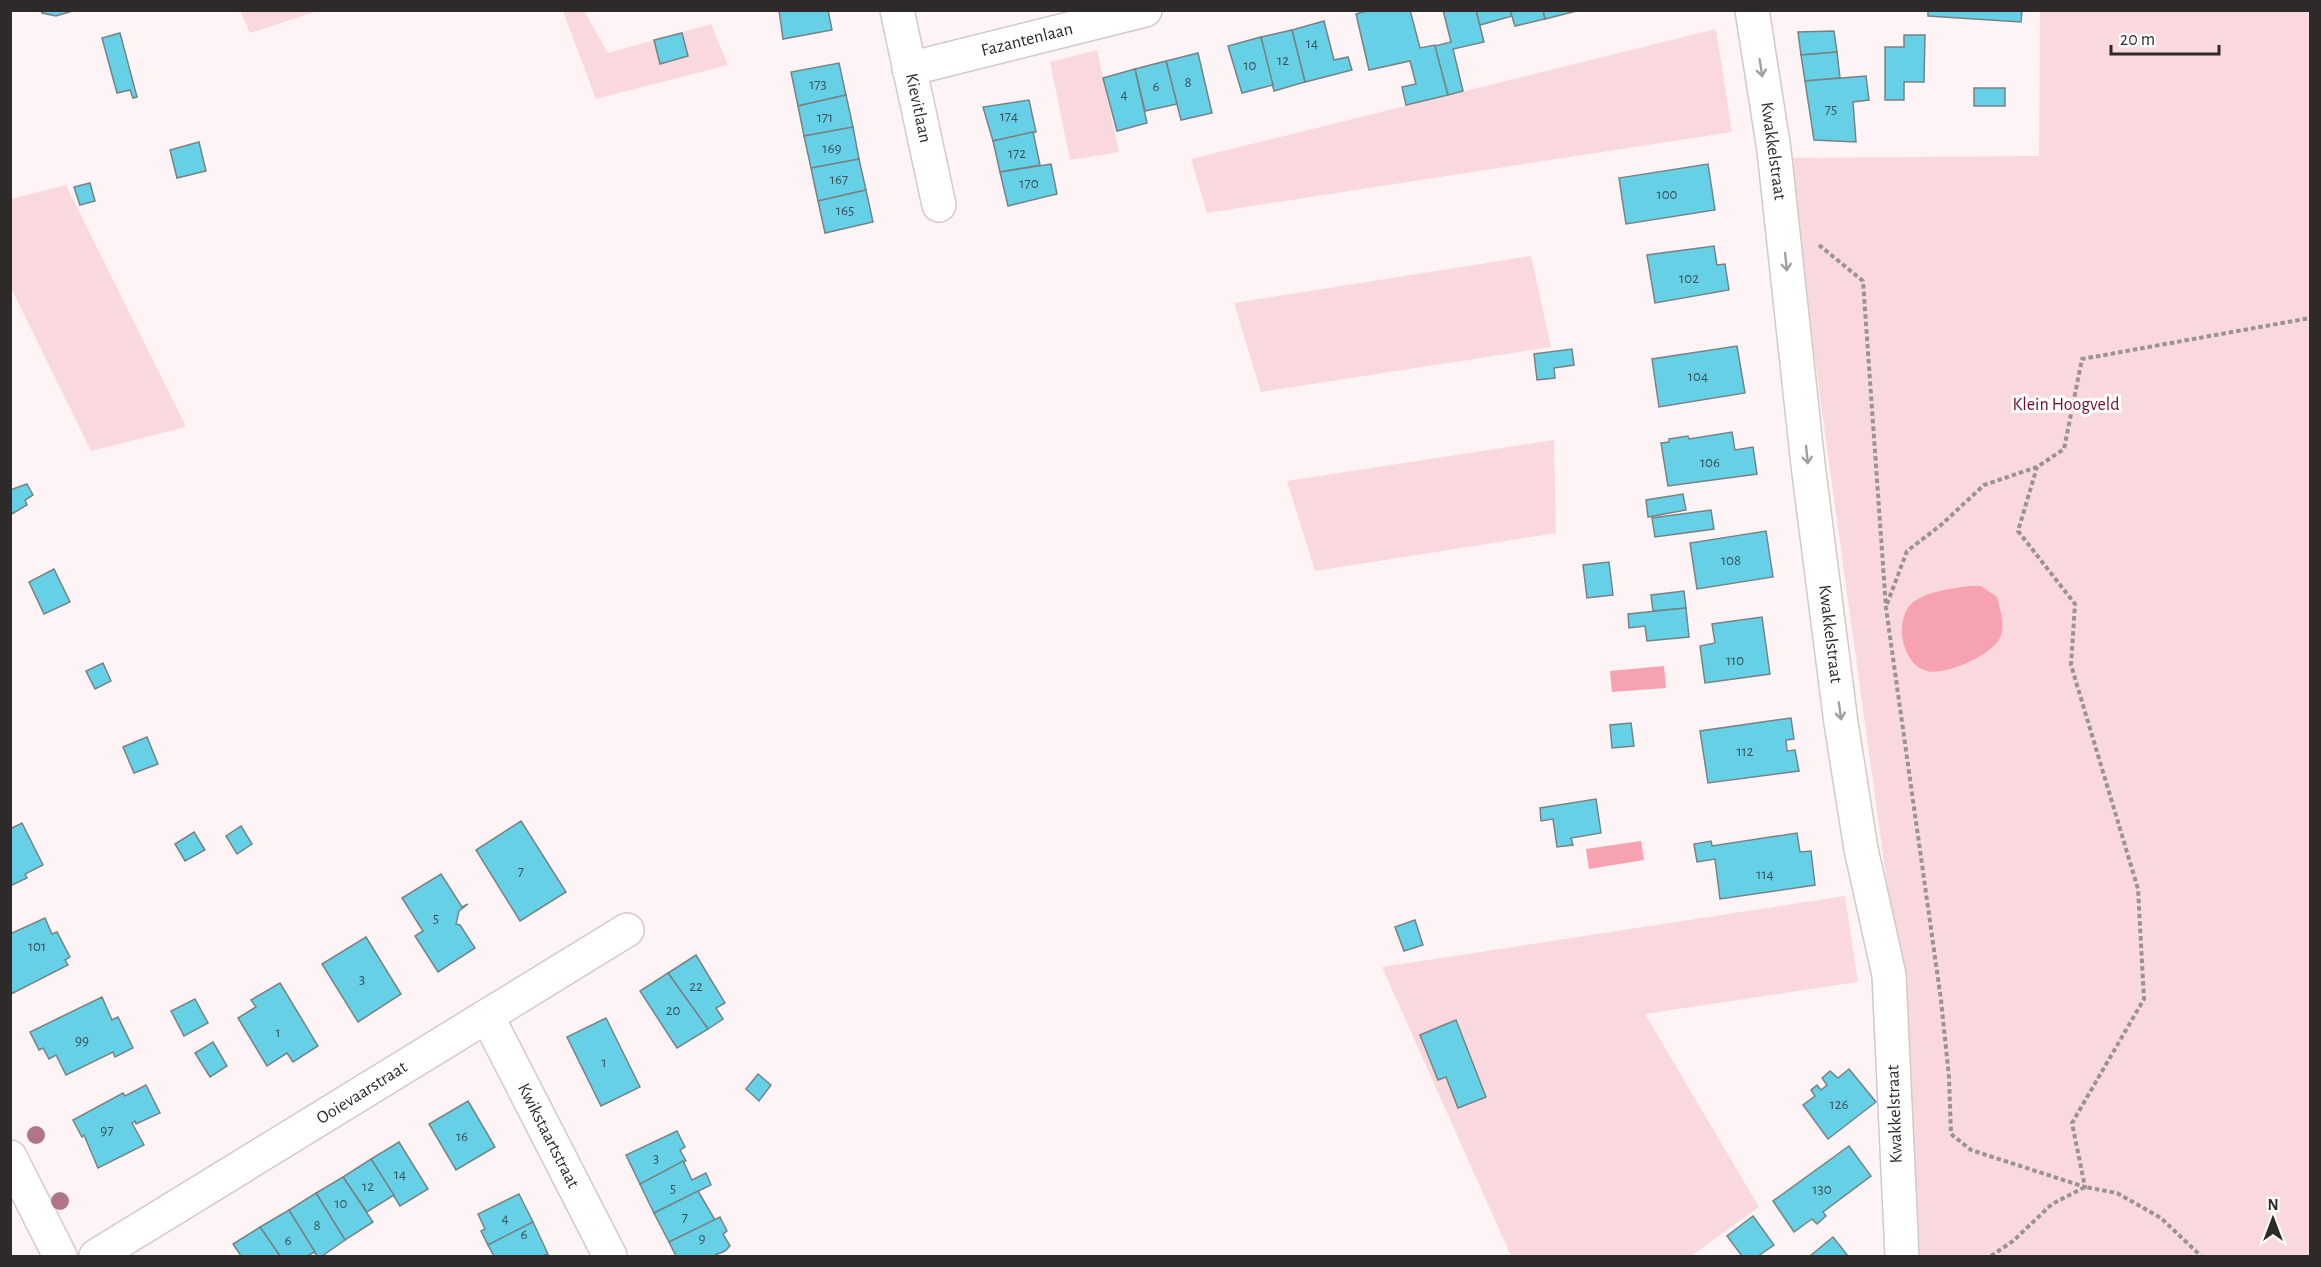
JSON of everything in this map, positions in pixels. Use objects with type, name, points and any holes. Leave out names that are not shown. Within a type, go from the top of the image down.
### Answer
[{"type":"street","name":"Kievitlaan","points":[[897,10],[939,205]]},
{"type":"street","name":"Fazantenlaan","points":[[909,69],[1145,10]]},
{"type":"street","name":"Kwakkelstraat","points":[[1752,10],[1781,214],[1808,465],[1841,723],[1861,849],[1889,975],[1902,1257]]},
{"type":"street","name":"Ooievaarstraat","points":[[96,1257],[627,930]]},
{"type":"street","name":"Kwikstaartstraat","points":[[487,1016],[610,1257]]},
{"type":"street","points":[[10,1157],[60,1257]]},
{"type":"path","points":[[1781,214],[1863,281],[1886,608],[1938,977],[1949,1077],[1951,1134],[1971,1150],[2085,1187],[2117,1193],[2161,1218],[2201,1257]]},
{"type":"path","points":[[1886,608],[1907,551],[1941,525],[1984,485],[2037,467],[2064,449],[2082,359],[2310,318]]},
{"type":"path","points":[[2037,467],[2018,531],[2075,604],[2071,665],[2138,889],[2144,999],[2072,1123],[2085,1187]]},
{"type":"path","points":[[1991,1257],[2013,1241],[2052,1204],[2085,1187]]},
{"type":"green space","points":[[240,11],[318,11],[250,33]]},
{"type":"green space","points":[[563,11],[584,11],[608,53],[711,24],[728,65],[596,99]]},
{"type":"green space","name":"Klein Hoogveld","points":[[2040,11],[2310,11],[2310,1256],[1912,1256],[1900,978],[1800,252],[1793,158],[2039,156]]},
{"type":"green space","points":[[1716,29],[1732,132],[1207,213],[1191,159]]},
{"type":"green space","points":[[1097,50],[1119,152],[1070,160],[1050,62]]},
{"type":"green space","points":[[66,185],[186,427],[91,451],[11,288],[11,199]]},
{"type":"green space","points":[[1531,256],[1551,347],[1261,392],[1234,303]]},
{"type":"green space","points":[[1554,440],[1556,533],[1315,571],[1287,481]]},
{"type":"green space","points":[[1845,896],[1858,982],[1645,1014],[1759,1207],[1691,1256],[1511,1256],[1382,967]]},
{"type":"shaded area","points":[[1981,586],[1997,597],[2002,623],[2000,638],[1987,651],[1966,663],[1942,671],[1924,670],[1909,657],[1905,648],[1902,637],[1904,616],[1916,600],[1928,594]]},
{"type":"shaded area","points":[[1664,666],[1666,688],[1612,692],[1610,671]]},
{"type":"shaded area","points":[[1641,841],[1644,860],[1589,869],[1586,849]]},
{"type":"building","points":[[41,10],[76,10],[56,16],[42,13]]},
{"type":"building","points":[[779,10],[828,10],[832,30],[783,39]]},
{"type":"building","points":[[1370,10],[1410,10],[1420,48],[1435,45],[1448,95],[1406,105],[1402,87],[1416,84],[1410,61],[1369,70],[1356,14]]},
{"type":"building","points":[[1443,10],[1476,10],[1484,42],[1453,49],[1463,91],[1448,95],[1435,46],[1451,42]]},
{"type":"building","points":[[1476,10],[1510,10],[1512,16],[1480,25]]},
{"type":"building","points":[[1510,10],[1543,10],[1545,19],[1515,26]]},
{"type":"building","points":[[1543,10],[1577,10],[1577,11],[1545,19]]},
{"type":"building","points":[[1928,10],[2022,10],[2021,22],[1928,16]]},
{"type":"building","points":[[1324,21],[1334,60],[1348,57],[1352,70],[1305,82],[1292,30]]},
{"type":"building","points":[[1292,30],[1305,82],[1274,91],[1261,37]]},
{"type":"building","points":[[1834,31],[1837,52],[1801,55],[1798,32]]},
{"type":"building","points":[[120,33],[137,97],[133,98],[130,90],[117,93],[102,38]]},
{"type":"building","points":[[682,33],[688,56],[660,64],[654,40]]},
{"type":"building","points":[[1904,35],[1925,35],[1924,82],[1904,82],[1904,100],[1885,100],[1885,47],[1904,47]]},
{"type":"building","points":[[1261,37],[1273,85],[1242,93],[1228,46]]},
{"type":"building","points":[[1837,52],[1840,78],[1805,81],[1801,55]]},
{"type":"building","points":[[1198,53],[1212,113],[1181,120],[1166,61]]},
{"type":"building","points":[[1166,61],[1177,104],[1145,111],[1135,69]]},
{"type":"building","points":[[839,63],[846,95],[798,106],[791,72]]},
{"type":"building","points":[[1135,69],[1147,123],[1117,131],[1103,78]]},
{"type":"building","points":[[1866,76],[1869,100],[1853,102],[1856,142],[1814,140],[1805,81]]},
{"type":"building","points":[[1974,88],[2005,88],[2005,106],[1974,106]]},
{"type":"building","points":[[846,95],[853,127],[804,136],[798,106]]},
{"type":"building","points":[[1029,100],[1036,132],[993,141],[983,107]]},
{"type":"building","points":[[853,127],[859,159],[811,168],[804,136]]},
{"type":"building","points":[[1033,132],[1040,165],[1000,172],[993,141]]},
{"type":"building","points":[[199,142],[206,171],[177,178],[170,150]]},
{"type":"building","points":[[859,159],[866,190],[818,201],[811,168]]},
{"type":"building","points":[[1051,164],[1057,194],[1008,206],[1000,172]]},
{"type":"building","points":[[1708,164],[1715,210],[1626,224],[1619,178]]},
{"type":"building","points":[[90,183],[95,201],[80,205],[74,187]]},
{"type":"building","points":[[866,190],[873,222],[825,233],[818,201]]},
{"type":"building","points":[[1714,246],[1717,265],[1725,264],[1729,290],[1655,303],[1647,255]]},
{"type":"building","points":[[1737,346],[1745,393],[1659,407],[1652,359]]},
{"type":"building","points":[[1572,349],[1574,365],[1554,368],[1555,378],[1537,380],[1534,354]]},
{"type":"building","points":[[1732,432],[1735,450],[1753,447],[1757,474],[1668,486],[1661,443],[1669,442],[1669,439],[1688,436],[1689,439]]},
{"type":"building","points":[[27,484],[33,495],[25,500],[27,505],[10,515],[10,490]]},
{"type":"building","points":[[1683,494],[1686,510],[1648,517],[1646,500]]},
{"type":"building","points":[[1711,510],[1714,529],[1655,537],[1652,518]]},
{"type":"building","points":[[1766,531],[1773,577],[1697,589],[1690,543]]},
{"type":"building","points":[[1609,562],[1613,595],[1587,598],[1583,565]]},
{"type":"building","points":[[54,569],[70,602],[44,614],[29,582]]},
{"type":"building","points":[[1684,591],[1686,608],[1653,611],[1651,595]]},
{"type":"building","points":[[1686,608],[1689,637],[1647,641],[1645,626],[1629,628],[1628,614]]},
{"type":"building","points":[[1762,617],[1770,674],[1705,683],[1700,646],[1715,643],[1712,624]]},
{"type":"building","points":[[103,663],[111,681],[95,689],[86,671]]},
{"type":"building","points":[[1791,718],[1794,739],[1786,740],[1787,751],[1795,750],[1799,771],[1708,783],[1700,731]]},
{"type":"building","points":[[1631,723],[1634,746],[1612,748],[1610,725]]},
{"type":"building","points":[[147,737],[158,764],[134,773],[123,747]]},
{"type":"building","points":[[1596,799],[1601,833],[1571,838],[1573,845],[1557,847],[1553,819],[1541,821],[1540,808]]},
{"type":"building","points":[[521,821],[566,892],[520,921],[476,850]]},
{"type":"building","points":[[22,823],[43,865],[25,874],[27,878],[10,886],[10,829]]},
{"type":"building","points":[[241,826],[252,844],[237,854],[226,836]]},
{"type":"building","points":[[194,832],[205,850],[185,861],[175,844]]},
{"type":"building","points":[[1797,833],[1800,852],[1811,851],[1815,885],[1720,899],[1715,859],[1697,862],[1694,844],[1711,841],[1712,846]]},
{"type":"building","points":[[441,874],[462,907],[468,904],[459,911],[456,924],[460,925],[475,948],[438,972],[415,936],[423,931],[402,898]]},
{"type":"building","points":[[45,918],[52,934],[57,932],[70,957],[65,960],[68,965],[11,994],[10,934]]},
{"type":"building","points":[[1415,920],[1423,945],[1404,951],[1395,927]]},
{"type":"building","points":[[366,937],[401,994],[358,1022],[322,964]]},
{"type":"building","points":[[696,955],[725,1003],[716,1008],[723,1019],[708,1029],[668,973]]},
{"type":"building","points":[[668,973],[708,1029],[677,1048],[640,991]]},
{"type":"building","points":[[280,983],[318,1046],[293,1062],[287,1053],[267,1066],[238,1018],[256,1007],[251,1000]]},
{"type":"building","points":[[102,997],[112,1020],[118,1017],[133,1048],[115,1057],[113,1052],[66,1075],[56,1055],[49,1059],[43,1048],[39,1050],[30,1032]]},
{"type":"building","points":[[195,999],[208,1023],[184,1036],[171,1011]]},
{"type":"building","points":[[606,1018],[640,1087],[601,1106],[567,1037]]},
{"type":"building","points":[[1456,1020],[1486,1097],[1458,1108],[1446,1077],[1438,1080],[1420,1035]]},
{"type":"building","points":[[213,1042],[227,1066],[210,1077],[195,1053]]},
{"type":"building","points":[[1849,1069],[1876,1102],[1828,1139],[1803,1105],[1815,1096],[1811,1090],[1817,1085],[1821,1090],[1827,1085],[1822,1078],[1830,1071],[1838,1078]]},
{"type":"building","points":[[758,1074],[771,1085],[759,1101],[746,1089]]},
{"type":"building","points":[[146,1085],[160,1113],[136,1124],[135,1121],[132,1123],[144,1145],[98,1168],[84,1135],[82,1137],[73,1120],[123,1093],[125,1096]]},
{"type":"building","points":[[468,1101],[495,1147],[456,1170],[429,1124]]},
{"type":"building","points":[[677,1131],[685,1147],[680,1150],[686,1161],[640,1184],[626,1155]]},
{"type":"building","points":[[399,1142],[428,1189],[400,1206],[371,1159]]},
{"type":"building","points":[[1849,1146],[1871,1176],[1823,1212],[1826,1216],[1817,1224],[1812,1219],[1794,1232],[1773,1201]]},
{"type":"building","points":[[371,1159],[394,1195],[367,1212],[343,1177]]},
{"type":"building","points":[[683,1161],[692,1180],[706,1173],[711,1185],[654,1213],[640,1184]]},
{"type":"building","points":[[343,1177],[373,1222],[345,1240],[316,1193]]},
{"type":"building","points":[[698,1191],[715,1220],[669,1242],[654,1213]]},
{"type":"building","points":[[316,1193],[345,1240],[322,1256],[317,1256],[289,1210]]},
{"type":"building","points":[[519,1194],[533,1222],[488,1245],[481,1231],[485,1229],[478,1214]]},
{"type":"building","points":[[289,1210],[315,1252],[307,1256],[280,1256],[260,1227]]},
{"type":"building","points":[[1753,1216],[1774,1245],[1758,1256],[1742,1256],[1727,1236]]},
{"type":"building","points":[[720,1217],[727,1231],[723,1234],[730,1246],[725,1251],[713,1256],[676,1256],[669,1242]]},
{"type":"building","points":[[533,1222],[548,1254],[494,1256],[488,1245]]},
{"type":"building","points":[[260,1227],[280,1256],[241,1256],[233,1244]]},
{"type":"building","points":[[1833,1237],[1848,1256],[1810,1256]]}]
